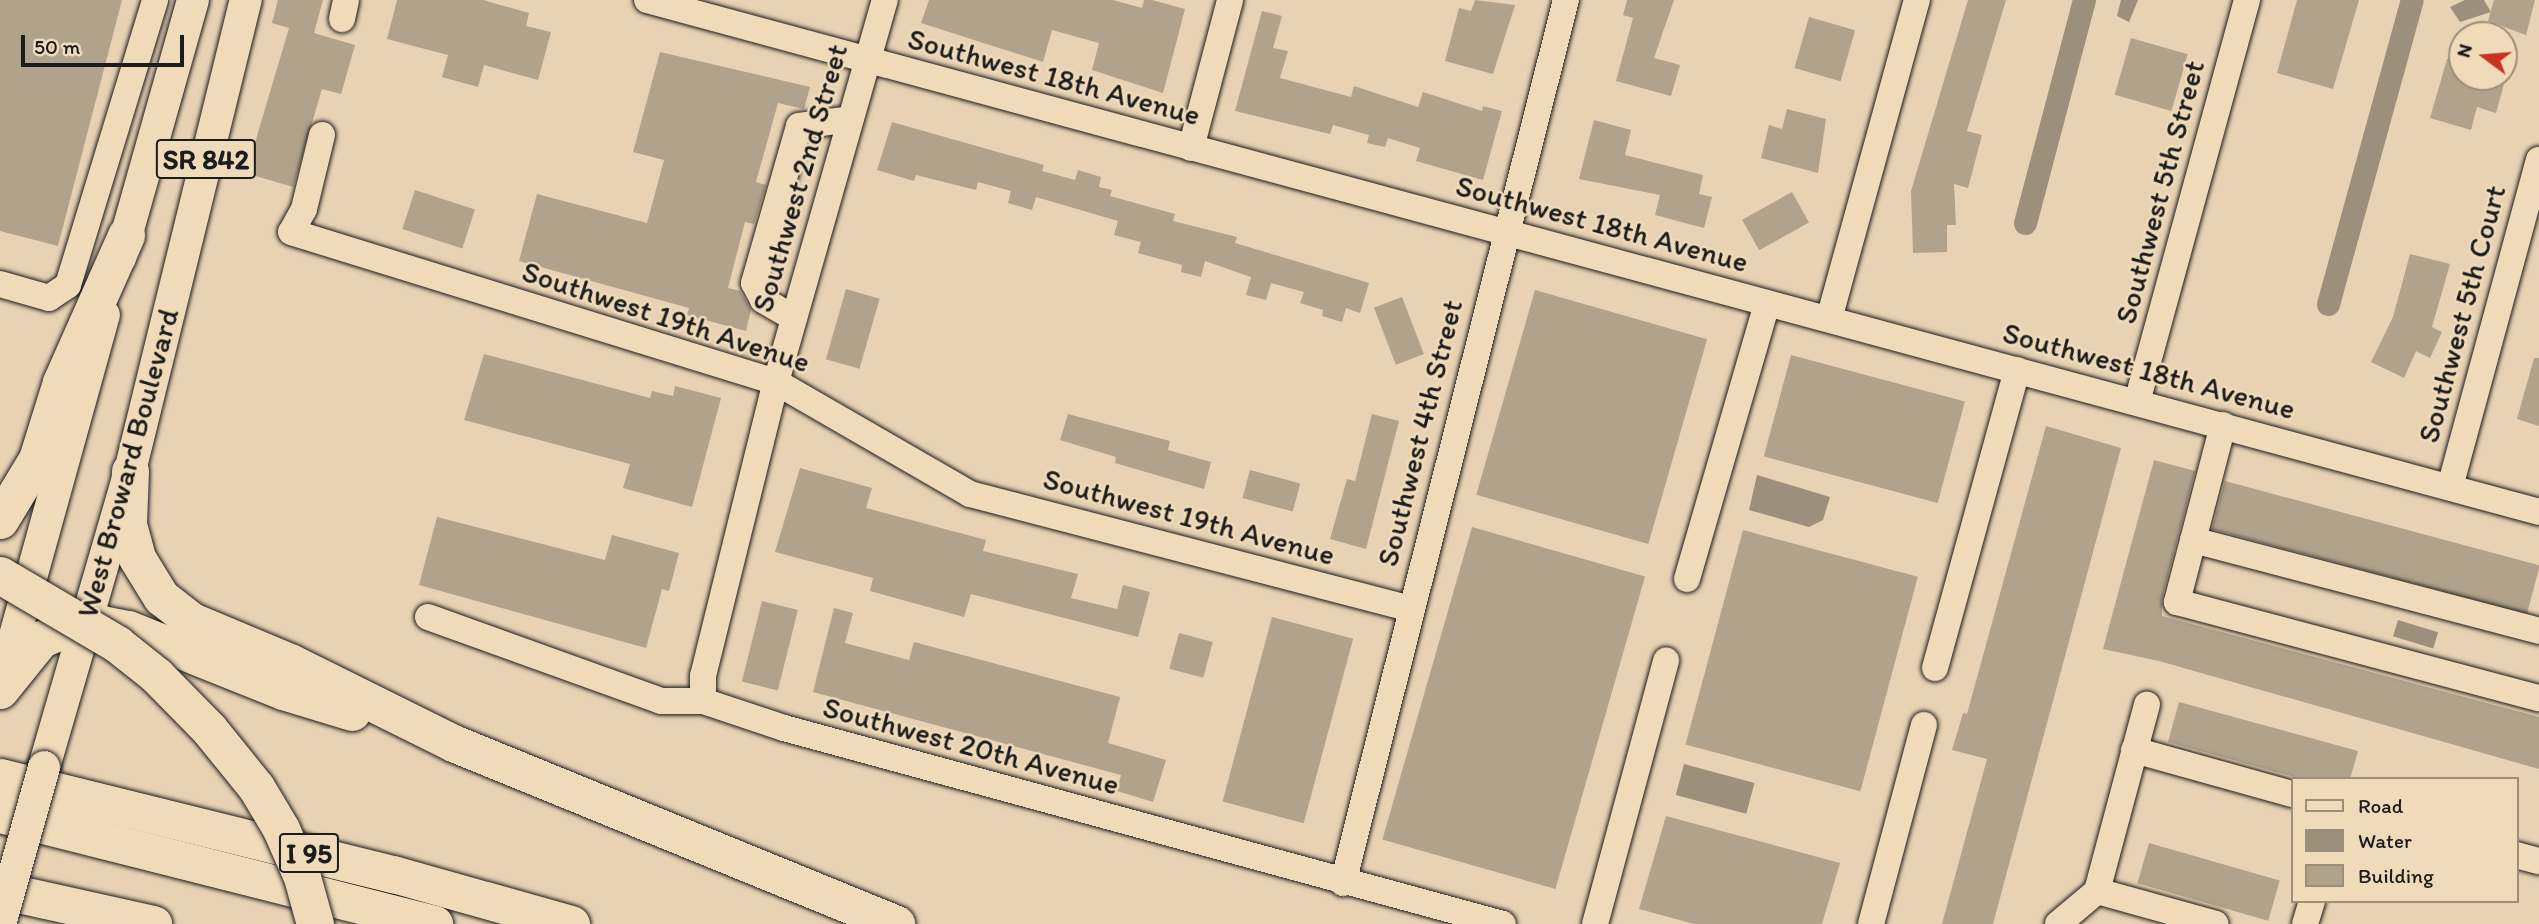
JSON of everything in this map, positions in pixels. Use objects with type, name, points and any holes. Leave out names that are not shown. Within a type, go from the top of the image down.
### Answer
[{"type":"highway","points":[[0,520],[37,459],[61,382],[126,235]]},
{"type":"highway","points":[[130,471],[128,524],[137,558],[161,597],[199,624],[292,663],[453,743],[896,924]]},
{"type":"highway","points":[[0,575],[117,644],[156,675],[209,729],[256,787],[281,829],[302,877],[315,924]]},
{"type":"highway","points":[[0,690],[41,639],[86,621],[128,629],[283,691],[453,743]]},
{"type":"highway","name":"I 95","points":[[0,777],[380,871],[571,924]]},
{"type":"highway","points":[[0,814],[434,924]]},
{"type":"highway","points":[[0,890],[153,924]]},
{"type":"highway","points":[[0,923],[8,924]]},
{"type":"main road","name":"West Broward Boulevard","points":[[0,690],[193,0]]},
{"type":"main road","name":"West Broward Boulevard","points":[[0,923],[130,471],[246,0]]},
{"type":"street","points":[[0,284],[49,298],[68,285],[156,0]]},
{"type":"street","name":"Southwest 18th Avenue","points":[[647,0],[868,62],[2539,512]]},
{"type":"street","name":"Southwest 2nd Street","points":[[703,701],[703,676],[776,382],[885,0]]},
{"type":"street","points":[[1191,148],[1230,0]]},
{"type":"street","name":"Southwest 4th Street","points":[[1343,883],[1410,608],[1566,0]]},
{"type":"street","points":[[1829,319],[1917,0]]},
{"type":"street","name":"Southwest 5th Street","points":[[2137,402],[2247,0]]},
{"type":"street","points":[[794,317],[762,300],[754,283],[795,139],[799,126],[851,120]]},
{"type":"street","name":"Southwest 19th Avenue","points":[[322,135],[304,209],[291,232],[776,382],[970,494],[1410,608]]},
{"type":"street","name":"Southwest 5th Court","points":[[2450,487],[2539,160]]},
{"type":"street","points":[[1688,579],[1767,303]]},
{"type":"street","points":[[1935,668],[2017,370]]},
{"type":"street","points":[[2223,425],[2177,603],[2539,698]]},
{"type":"street","points":[[2193,540],[2539,631]]},
{"type":"street","name":"Southwest 20th Avenue","points":[[428,617],[661,701],[703,701],[746,718],[1343,883],[1503,924]]},
{"type":"street","points":[[1595,924],[1666,660]]},
{"type":"street","points":[[2058,924],[2097,891],[2147,705]]},
{"type":"street","points":[[1871,924],[1924,725]]},
{"type":"street","points":[[2134,750],[2290,793]]},
{"type":"street","points":[[2518,856],[2539,862]]},
{"type":"street","points":[[2097,891],[2153,916],[2216,924]]},
{"type":"street","points":[[2305,924],[2311,903]]},
{"type":"water","points":[[2121,0],[2138,0],[2129,22],[2117,16]]},
{"type":"water","points":[[2465,0],[2484,0],[2491,12],[2459,21],[2450,7]]},
{"type":"water","points":[[1757,475],[1830,497],[1823,520],[1809,527],[1749,510]]},
{"type":"water","points":[[2398,620],[2438,632],[2433,649],[2393,636]]},
{"type":"water","points":[[1684,764],[1755,783],[1746,814],[1676,795]]},
{"type":"building","points":[[0,0],[122,0],[58,246],[0,231]]},
{"type":"building","points":[[278,0],[323,0],[314,33],[355,45],[341,94],[322,89],[293,187],[246,173],[289,28],[272,23]]},
{"type":"building","points":[[397,0],[483,0],[529,13],[526,26],[551,32],[538,80],[484,65],[478,87],[442,77],[448,55],[387,39]]},
{"type":"building","points":[[929,0],[1113,0],[1142,8],[1144,0],[1152,0],[1185,9],[1163,93],[1092,70],[1099,43],[1052,30],[1043,62],[921,23]]},
{"type":"building","points":[[1475,0],[1515,5],[1493,74],[1445,61],[1459,8],[1471,11]]},
{"type":"building","points":[[1627,0],[1674,0],[1654,58],[1680,65],[1671,96],[1616,81],[1633,18],[1623,15]]},
{"type":"building","points":[[1968,0],[2006,0],[1967,131],[1982,135],[1968,188],[1954,184],[1956,225],[1947,225],[1947,252],[1913,253],[1911,191]]},
{"type":"building","points":[[2297,0],[2359,0],[2333,89],[2277,73]]},
{"type":"building","points":[[2494,0],[2535,0],[2526,35],[2518,32],[2518,21],[2488,21]]},
{"type":"building","points":[[1262,11],[1282,16],[1273,48],[1288,51],[1280,78],[1351,97],[1354,86],[1418,107],[1423,92],[1482,111],[1483,106],[1502,111],[1483,180],[1416,161],[1420,148],[1388,138],[1385,147],[1367,143],[1369,135],[1333,125],[1330,134],[1235,111]]},
{"type":"building","points":[[1809,17],[1855,30],[1841,81],[1794,68]]},
{"type":"building","points":[[2131,38],[2188,54],[2171,111],[2115,95]]},
{"type":"building","points":[[660,52],[810,87],[804,109],[778,103],[756,182],[766,185],[754,224],[745,222],[728,288],[740,291],[751,310],[746,331],[687,315],[689,308],[519,261],[537,194],[647,223],[664,160],[633,152]]},
{"type":"building","points":[[2447,59],[2448,91],[2502,91],[2496,113],[2477,107],[2471,130],[2430,118]]},
{"type":"building","points":[[1787,109],[1826,119],[1818,173],[1761,158],[1769,125],[1782,129]]},
{"type":"building","points":[[1594,120],[1631,130],[1625,155],[1703,175],[1699,194],[1712,197],[1704,228],[1655,215],[1660,195],[1579,179]]},
{"type":"building","points":[[892,122],[1044,165],[1042,171],[1075,180],[1078,170],[1101,177],[1099,187],[1112,190],[1110,196],[1175,214],[1173,221],[1237,237],[1235,243],[1369,283],[1360,313],[1346,308],[1342,322],[1322,316],[1323,310],[1300,303],[1304,292],[1271,283],[1266,300],[1246,295],[1251,277],[1205,261],[1201,277],[1181,272],[1182,265],[1138,253],[1141,242],[1114,235],[1118,221],[1036,197],[1032,210],[1008,203],[1011,191],[978,182],[976,190],[916,175],[914,181],[877,170]]},
{"type":"building","points":[[415,190],[475,209],[462,248],[402,229]]},
{"type":"building","points":[[1792,192],[1809,223],[1759,250],[1742,220]]},
{"type":"building","points":[[2410,254],[2450,264],[2432,327],[2442,332],[2430,358],[2416,351],[2404,378],[2371,362],[2393,317]]},
{"type":"building","points":[[846,289],[880,299],[860,369],[826,359]]},
{"type":"building","points":[[1535,290],[1707,339],[1648,544],[1476,495]]},
{"type":"building","points":[[1402,297],[1424,354],[1396,365],[1374,308]]},
{"type":"building","points":[[484,354],[650,398],[652,391],[673,396],[675,386],[721,398],[692,507],[623,488],[630,464],[464,420]]},
{"type":"building","points":[[1791,355],[1965,402],[1938,503],[1764,456]]},
{"type":"building","points":[[2534,358],[2539,358],[2539,426],[2517,419]]},
{"type":"building","points":[[1068,414],[1170,441],[1168,450],[1211,462],[1204,489],[1115,463],[1116,457],[1060,440]]},
{"type":"building","points":[[1372,414],[1399,421],[1366,549],[1330,539],[1347,479],[1355,481]]},
{"type":"building","points":[[2046,426],[2121,448],[1993,924],[1942,924],[1987,759],[1952,750],[1963,713],[1967,714]]},
{"type":"building","points":[[2154,460],[2195,471],[2162,598],[2162,616],[2539,717],[2539,769],[2159,661],[2103,649]]},
{"type":"building","points":[[800,468],[872,488],[866,508],[986,540],[983,551],[1078,574],[1071,598],[1117,609],[1123,585],[1150,592],[1138,637],[971,594],[964,617],[870,591],[873,578],[775,552]]},
{"type":"building","points":[[1250,470],[1300,483],[1293,511],[1242,498]]},
{"type":"building","points":[[2225,481],[2539,565],[2527,614],[2212,529]]},
{"type":"building","points":[[437,517],[605,560],[612,535],[679,553],[669,591],[662,589],[646,648],[419,585]]},
{"type":"building","points":[[1472,527],[1645,577],[1555,889],[1382,839]]},
{"type":"building","points":[[1743,530],[1918,577],[1860,791],[1686,744]]},
{"type":"building","points":[[762,601],[798,610],[778,690],[742,682]]},
{"type":"building","points":[[834,608],[853,613],[845,643],[909,660],[914,642],[1120,697],[1108,743],[1166,760],[1153,802],[1117,791],[1121,775],[813,692]]},
{"type":"building","points":[[1272,617],[1353,639],[1304,823],[1223,801]]},
{"type":"building","points":[[1179,633],[1213,642],[1203,678],[1169,669]]},
{"type":"building","points":[[2179,702],[2358,751],[2351,777],[2295,777],[2168,742]]},
{"type":"building","points":[[1666,816],[1840,863],[1822,924],[1694,924],[1639,909]]},
{"type":"building","points":[[2149,843],[2280,880],[2268,921],[2137,883]]},
{"type":"waterway","points":[[2025,223],[2084,0]]},
{"type":"waterway","points":[[2328,304],[2412,0]]}]
